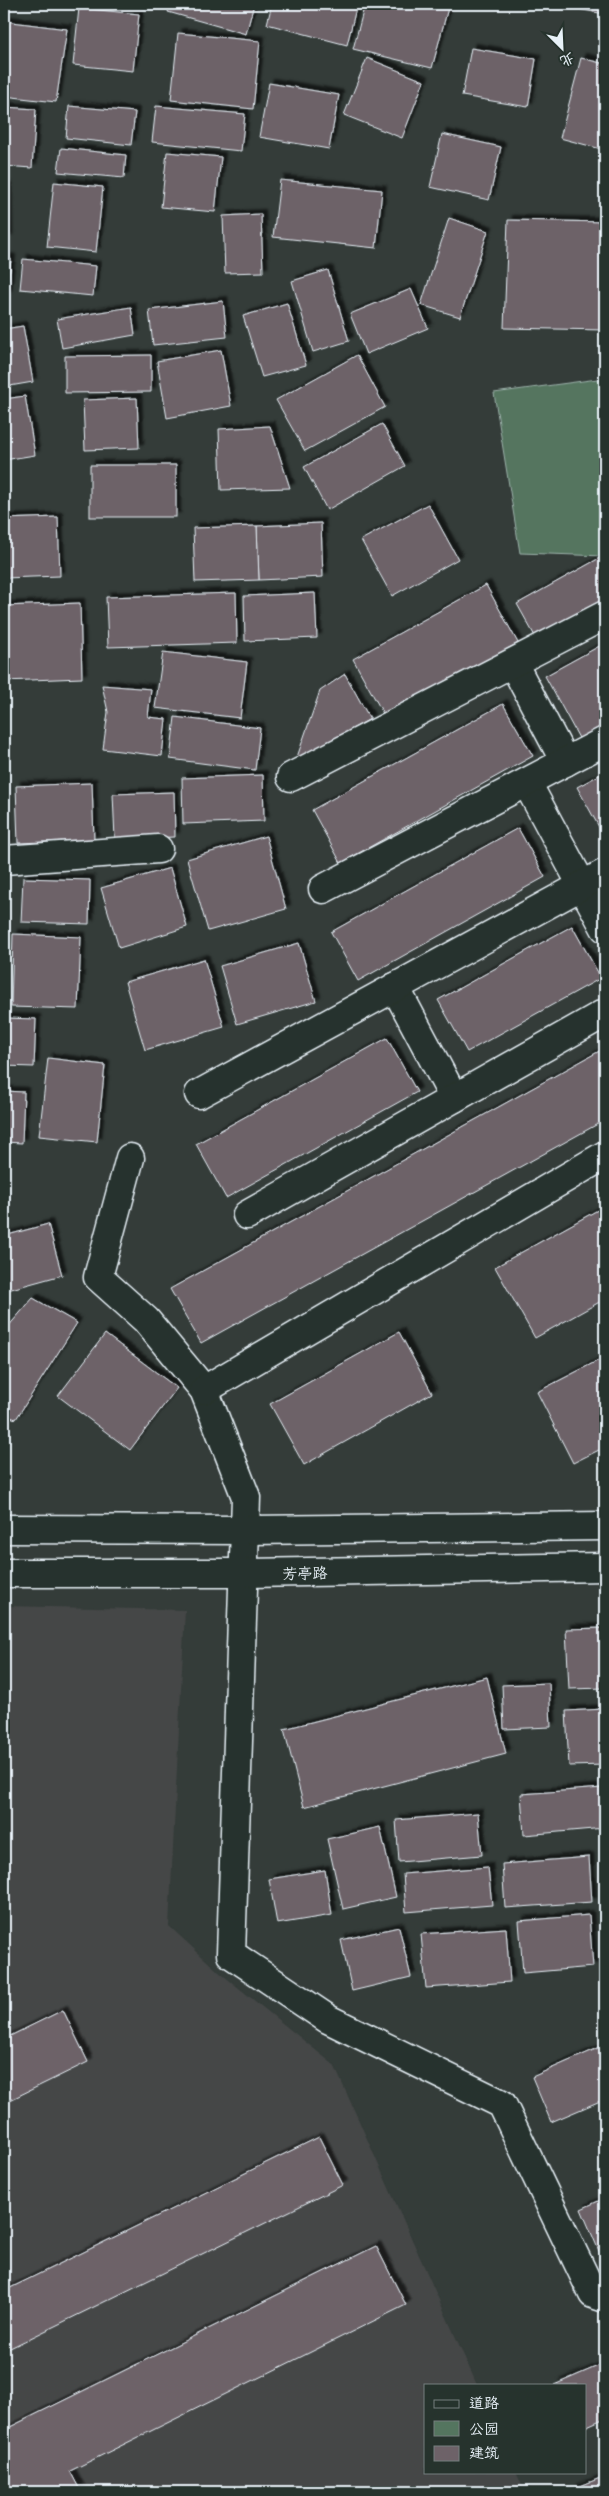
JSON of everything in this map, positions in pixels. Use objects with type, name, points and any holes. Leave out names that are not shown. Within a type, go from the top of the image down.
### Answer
[{"type":"street","points":[[291,777],[605,615]]},
{"type":"street","points":[[513,663],[565,762]]},
{"type":"street","points":[[323,889],[605,741]]},
{"type":"street","points":[[527,783],[594,879],[605,928]]},
{"type":"street","points":[[4,860],[158,849]]},
{"type":"street","points":[[199,1094],[594,879]]},
{"type":"street","points":[[395,987],[454,1098]]},
{"type":"street","points":[[247,1215],[605,1013]]},
{"type":"street","points":[[204,1390],[605,1155]]},
{"type":"street","points":[[130,1158],[98,1276],[146,1320],[204,1390],[246,1497],[231,1954],[328,2019],[502,2104],[594,2294],[605,2298]]},
{"type":"street","points":[[4,1528],[245,1530],[605,1526]]},
{"type":"street","name":"芳亭路","points":[[4,1573],[243,1573],[605,1567]]},
{"type":"shaded area","points":[[4,1606],[185,1610],[169,1926],[219,1972],[334,2065],[477,2384],[424,2384],[424,2474],[517,2474],[525,2492],[4,2492]]},
{"type":"green space","points":[[605,378],[605,556],[520,553],[494,393]]},
{"type":"building","points":[[170,4],[254,4],[246,34],[168,12]]},
{"type":"building","points":[[272,4],[357,4],[347,45],[267,24]]},
{"type":"building","points":[[365,4],[449,4],[432,68],[353,49]]},
{"type":"building","points":[[572,4],[605,4],[605,14],[572,8]]},
{"type":"building","points":[[79,8],[139,14],[133,71],[73,65]]},
{"type":"building","points":[[4,21],[67,29],[56,102],[4,96]]},
{"type":"building","points":[[178,33],[260,41],[253,109],[171,100]]},
{"type":"building","points":[[471,48],[536,59],[528,107],[462,96]]},
{"type":"building","points":[[367,58],[424,81],[402,138],[344,115]]},
{"type":"building","points":[[581,58],[605,64],[605,150],[560,138]]},
{"type":"building","points":[[269,83],[339,95],[329,149],[259,137]]},
{"type":"building","points":[[69,106],[135,112],[131,145],[66,138]]},
{"type":"building","points":[[156,106],[245,114],[241,151],[152,142]]},
{"type":"building","points":[[4,107],[36,109],[32,168],[4,166]]},
{"type":"building","points":[[442,134],[501,147],[489,200],[430,187]]},
{"type":"building","points":[[61,148],[126,155],[124,178],[58,172]]},
{"type":"building","points":[[167,152],[221,157],[215,212],[161,207]]},
{"type":"building","points":[[280,180],[382,190],[376,248],[273,237]]},
{"type":"building","points":[[54,182],[103,187],[96,252],[47,247]]},
{"type":"building","points":[[4,187],[7,187],[8,239],[4,239]]},
{"type":"building","points":[[261,214],[263,272],[225,273],[223,216]]},
{"type":"building","points":[[449,218],[488,231],[460,317],[421,305]]},
{"type":"building","points":[[508,220],[605,222],[605,330],[504,328]]},
{"type":"building","points":[[4,258],[11,259],[7,295],[4,295]]},
{"type":"building","points":[[23,259],[96,266],[93,296],[20,289]]},
{"type":"building","points":[[328,270],[349,341],[313,352],[292,281]]},
{"type":"building","points":[[411,289],[428,328],[366,354],[350,314]]},
{"type":"building","points":[[223,301],[227,337],[153,345],[149,310]]},
{"type":"building","points":[[287,303],[306,365],[262,377],[243,316]]},
{"type":"building","points":[[131,307],[135,335],[62,348],[57,319]]},
{"type":"building","points":[[23,326],[33,382],[4,387],[4,329]]},
{"type":"building","points":[[221,350],[231,406],[167,418],[157,361]]},
{"type":"building","points":[[151,355],[151,392],[65,393],[65,356]]},
{"type":"building","points":[[357,355],[385,407],[305,451],[276,400]]},
{"type":"building","points":[[25,396],[35,455],[4,460],[4,399]]},
{"type":"building","points":[[137,398],[139,448],[85,450],[83,400]]},
{"type":"building","points":[[382,424],[405,466],[327,510],[304,467]]},
{"type":"building","points":[[270,426],[290,488],[221,490],[219,429]]},
{"type":"building","points":[[90,465],[176,465],[176,517],[90,517]]},
{"type":"building","points":[[428,504],[458,559],[392,596],[361,540]]},
{"type":"building","points":[[58,517],[60,576],[4,578],[4,519]]},
{"type":"building","points":[[321,523],[323,577],[259,580],[257,526]]},
{"type":"building","points":[[257,526],[259,580],[195,582],[193,528]]},
{"type":"building","points":[[605,555],[605,600],[536,638],[517,604]]},
{"type":"building","points":[[486,585],[518,643],[385,717],[353,659]]},
{"type":"building","points":[[236,593],[237,643],[108,647],[106,597]]},
{"type":"building","points":[[315,593],[317,638],[245,641],[244,596]]},
{"type":"building","points":[[80,603],[82,678],[4,681],[4,606]]},
{"type":"building","points":[[605,643],[605,726],[580,740],[545,676]]},
{"type":"building","points":[[163,652],[247,662],[240,718],[155,708]]},
{"type":"building","points":[[345,674],[370,719],[296,760],[320,691]]},
{"type":"building","points":[[102,685],[151,689],[148,717],[166,719],[162,756],[103,749],[108,712]]},
{"type":"building","points":[[503,704],[533,756],[341,863],[312,810]]},
{"type":"building","points":[[175,717],[260,728],[255,770],[170,759]]},
{"type":"building","points":[[605,772],[605,838],[577,787]]},
{"type":"building","points":[[263,775],[264,821],[183,824],[182,778]]},
{"type":"building","points":[[92,783],[94,840],[18,843],[16,786]]},
{"type":"building","points":[[4,787],[7,845],[4,845]]},
{"type":"building","points":[[174,792],[175,837],[115,839],[113,794]]},
{"type":"building","points":[[518,828],[545,877],[358,981],[331,932]]},
{"type":"building","points":[[266,836],[286,909],[208,931],[187,859]]},
{"type":"building","points":[[170,868],[187,927],[119,948],[101,888]]},
{"type":"building","points":[[23,878],[90,880],[89,924],[21,922]]},
{"type":"building","points":[[572,926],[601,978],[467,1052],[438,1000]]},
{"type":"building","points":[[13,934],[81,937],[78,1009],[11,1007]]},
{"type":"building","points":[[299,943],[316,1001],[237,1024],[220,966]]},
{"type":"building","points":[[204,959],[224,1027],[145,1050],[125,982]]},
{"type":"building","points":[[5,1018],[36,1019],[34,1067],[4,1066]]},
{"type":"building","points":[[387,1038],[417,1092],[226,1198],[196,1144]]},
{"type":"building","points":[[605,1048],[605,1120],[201,1343],[170,1289]]},
{"type":"building","points":[[48,1058],[105,1065],[97,1142],[39,1136]]},
{"type":"building","points":[[4,1091],[24,1092],[22,1143],[4,1142]]},
{"type":"building","points":[[605,1206],[605,1299],[535,1338],[495,1267]]},
{"type":"building","points":[[48,1224],[62,1275],[4,1291],[4,1236]]},
{"type":"building","points":[[33,1298],[77,1323],[16,1419],[4,1415],[4,1328],[6,1329]]},
{"type":"building","points":[[399,1332],[432,1393],[304,1465],[270,1404]]},
{"type":"building","points":[[105,1334],[177,1388],[130,1450],[58,1396]]},
{"type":"building","points":[[605,1357],[605,1447],[573,1463],[537,1392]]},
{"type":"building","points":[[605,1628],[605,1688],[569,1689],[566,1629]]},
{"type":"building","points":[[487,1677],[506,1754],[304,1807],[284,1729]]},
{"type":"building","points":[[549,1683],[551,1727],[504,1729],[502,1685]]},
{"type":"building","points":[[605,1709],[605,1765],[569,1766],[566,1711]]},
{"type":"building","points":[[603,1788],[605,1828],[524,1835],[521,1794]]},
{"type":"building","points":[[478,1813],[482,1855],[399,1862],[396,1820]]},
{"type":"building","points":[[380,1827],[396,1897],[343,1909],[327,1839]]},
{"type":"building","points":[[589,1857],[592,1902],[505,1908],[502,1864]]},
{"type":"building","points":[[488,1867],[492,1905],[406,1912],[403,1874]]},
{"type":"building","points":[[325,1870],[332,1915],[277,1924],[269,1879]]},
{"type":"building","points":[[589,1915],[593,1967],[523,1973],[519,1921]]},
{"type":"building","points":[[600,1921],[605,1921],[604,1973]]},
{"type":"building","points":[[399,1927],[411,1977],[352,1991],[341,1940]]},
{"type":"building","points":[[506,1928],[510,1982],[426,1988],[421,1934]]},
{"type":"building","points":[[63,2010],[88,2062],[4,2103],[4,2039]]},
{"type":"building","points":[[605,2045],[605,2099],[551,2122],[532,2077]]},
{"type":"building","points":[[319,2137],[343,2185],[4,2351],[4,2291]]},
{"type":"building","points":[[605,2198],[605,2265],[581,2209]]},
{"type":"building","points":[[376,2246],[406,2305],[70,2471],[81,2492],[4,2492],[4,2430]]},
{"type":"building","points":[[605,2363],[605,2418],[586,2427],[586,2384],[556,2384]]},
{"type":"building","points":[[605,2476],[605,2492],[574,2492],[573,2489]]}]
